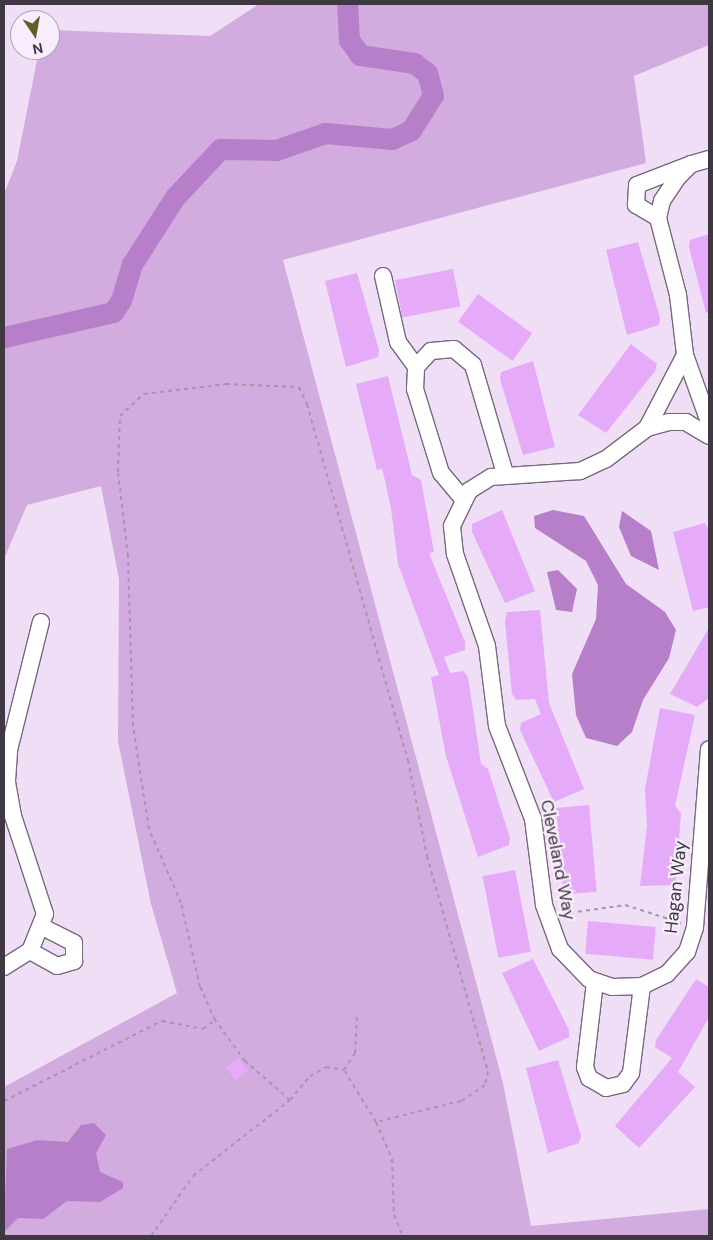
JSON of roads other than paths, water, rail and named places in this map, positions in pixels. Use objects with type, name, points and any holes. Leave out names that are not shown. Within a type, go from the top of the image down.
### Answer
[{"type":"street","points":[[658,218],[636,205],[637,185],[709,159]]},
{"type":"street","points":[[691,164],[669,188],[658,218],[678,295],[685,355],[709,422]]},
{"type":"street","points":[[383,276],[398,342],[416,367],[415,389],[436,459],[444,479],[463,499]]},
{"type":"street","points":[[416,367],[437,348],[454,349],[470,359],[505,474]]},
{"type":"street","name":"Cleveland Way","points":[[595,982],[568,961],[548,917],[533,819],[501,739],[487,646],[453,547],[452,526],[463,499],[484,480],[505,474],[556,476],[580,471],[606,459],[648,428],[685,355]]},
{"type":"street","name":"Cleveland Way","points":[[648,428],[686,422],[709,436]]},
{"type":"street","points":[[4,967],[30,951],[43,927],[43,905],[13,816],[7,781],[9,750],[41,622]]},
{"type":"street","name":"Hagan Way","points":[[595,982],[618,988],[642,986],[678,964],[695,927],[709,750]]},
{"type":"street","points":[[30,951],[57,966],[74,961],[74,942],[43,927]]},
{"type":"street","points":[[595,982],[585,1067],[589,1078],[606,1088],[623,1084],[631,1073],[642,986]]},
{"type":"waterway","points":[[4,337],[113,312],[121,300],[132,264],[175,197],[220,149],[276,150],[325,133],[392,139],[411,130],[433,95],[427,73],[414,63],[360,55],[349,40],[347,4]]}]
